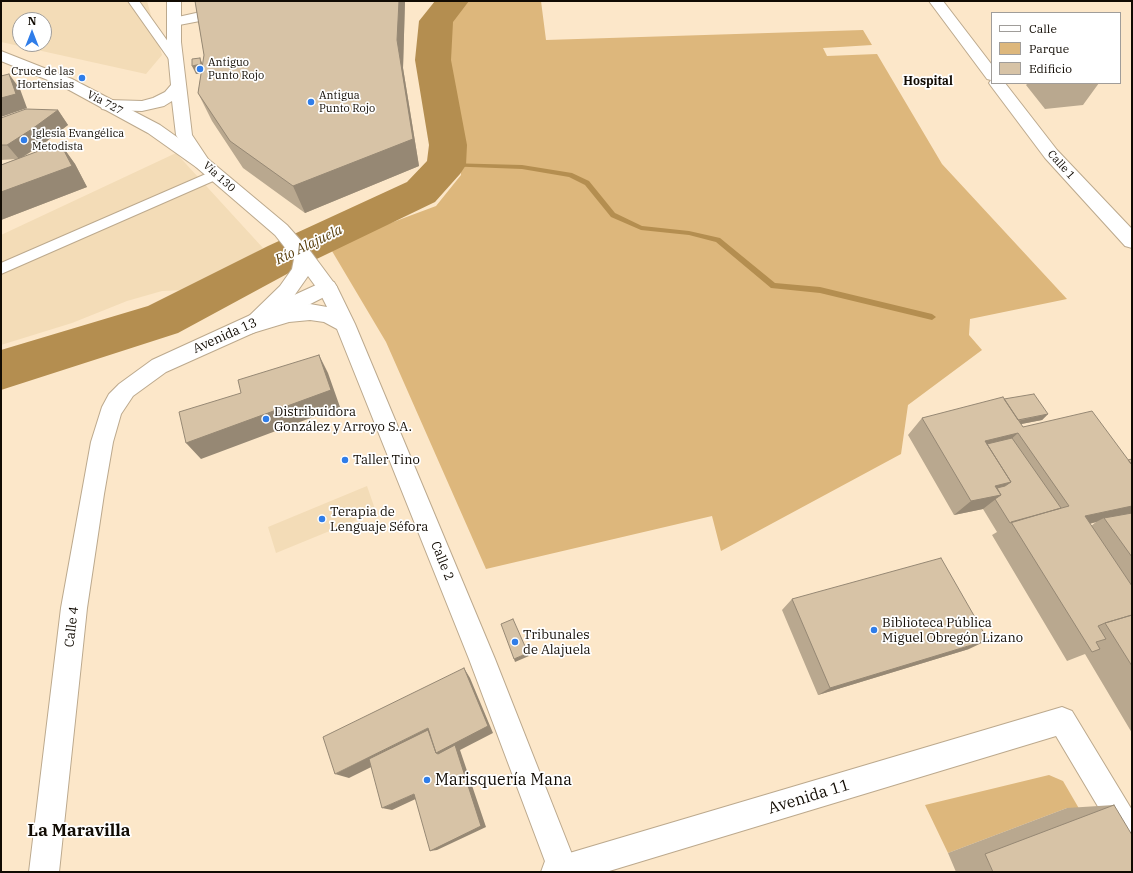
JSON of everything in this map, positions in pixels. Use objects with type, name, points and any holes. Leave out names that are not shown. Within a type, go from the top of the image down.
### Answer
[{"type":"street","name":"Vía 130","points":[[174,1],[178,87],[184,135],[202,163],[281,230],[304,257]]},
{"type":"street","points":[[174,22],[200,16],[240,1]]},
{"type":"street","points":[[936,1],[991,75]]},
{"type":"street","name":"Vía 727","points":[[1,56],[66,82],[154,129],[202,163]]},
{"type":"street","name":"Calle 1","points":[[998,84],[1051,154],[1132,241]]},
{"type":"street","points":[[108,105],[142,106],[158,102],[172,95],[178,87]]},
{"type":"street","points":[[246,327],[269,310],[287,291],[301,271],[304,257]]},
{"type":"street","name":"Calle 2","points":[[304,257],[327,287],[346,324],[482,659],[561,871]]},
{"type":"street","name":"Avenida 13","points":[[126,390],[159,366],[246,327],[327,287]]},
{"type":"street","points":[[246,327],[289,314],[310,312],[328,315],[346,324]]},
{"type":"street","name":"Calle 4","points":[[44,872],[74,608],[92,494],[102,442],[110,413],[116,400],[126,390]]},
{"type":"street","name":"Avenida 11","points":[[561,871],[1062,721],[1132,837]]},
{"type":"lane","points":[[133,1],[176,60]]},
{"type":"lane","points":[[1,269],[215,175]]},
{"type":"shaded area","points":[[1,1],[147,1],[162,55],[146,74],[46,52],[52,52],[52,12],[12,12],[12,44],[1,42]]},
{"type":"shaded area","points":[[176,153],[263,248],[203,284],[185,290],[162,291],[127,301],[72,323],[1,345],[1,235]]},
{"type":"shaded area","name":"Terapia de Lenguaje Séfora","points":[[367,486],[376,512],[276,553],[268,527]]},
{"type":"green space","points":[[462,1],[541,1],[546,40],[863,30],[872,45],[823,48],[827,56],[877,54],[942,164],[1067,299],[970,319],[969,335],[982,350],[908,405],[901,454],[721,551],[712,516],[486,569],[386,342],[329,246],[436,206],[461,175],[460,141],[445,64],[449,18]]},
{"type":"green space","points":[[1049,775],[1063,781],[1116,872],[1067,808],[948,853],[925,805]]},
{"type":"building","name":"Antigua Punto Rojo","points":[[195,1],[399,1],[397,40],[413,139],[293,186],[230,141],[198,93],[204,55]]},
{"type":"building","points":[[200,58],[201,64],[192,66],[192,59]]},
{"type":"building","points":[[9,74],[16,94],[1,98],[1,76]]},
{"type":"building","points":[[26,109],[58,110],[7,145],[1,145],[1,118]]},
{"type":"building","points":[[60,143],[72,166],[1,192],[1,165]]},
{"type":"building","points":[[319,355],[331,390],[186,443],[179,412],[241,393],[238,380]]},
{"type":"building","points":[[1034,394],[1048,414],[1018,420],[1004,399]]},
{"type":"building","points":[[1003,397],[1023,427],[1092,411],[1132,465],[1132,506],[1085,516],[1132,586],[1132,615],[1098,626],[1106,639],[1096,642],[1100,649],[1092,652],[1011,522],[1069,506],[1018,433],[985,441],[1011,482],[995,486],[1001,495],[971,501],[922,418]]},
{"type":"building","points":[[1012,438],[1061,508],[1010,523],[995,499],[1001,495],[997,488],[1005,486],[1011,482],[987,444]]},
{"type":"building","points":[[1132,459],[1132,465],[1128,460]]},
{"type":"building","points":[[1132,513],[1132,557],[1104,518]]},
{"type":"building","name":"Biblioteca Pública Miguel Obregón Lizano","points":[[941,558],[988,640],[830,688],[792,599]]},
{"type":"building","points":[[1132,615],[1132,666],[1105,623]]},
{"type":"building","name":"Tribunales de Alajuela","points":[[513,619],[528,653],[514,659],[501,624]]},
{"type":"building","points":[[464,668],[488,726],[436,753],[428,728],[335,774],[323,737]]},
{"type":"building","name":"Marisquería Mana","points":[[428,730],[436,753],[438,754],[455,745],[481,826],[430,851],[414,794],[382,808],[369,759]]},
{"type":"building","points":[[1114,805],[1132,835],[1132,872],[993,872],[985,854]]},
{"type":"waterway","name":"Río Alajuela","points":[[1,370],[162,320],[283,257],[421,192],[446,165],[448,145],[433,60],[436,21],[453,1]]},
{"type":"waterway","points":[[446,165],[522,167],[570,175],[587,183],[613,215],[641,228],[689,233],[718,240],[773,286],[820,290],[932,317]]},
{"type":"place","name":"Antiguo Punto Rojo","points":[[200,69]]},
{"type":"place","name":"Cruce de las Hortensias","points":[[82,78]]},
{"type":"place","name":"Antigua Punto Rojo","points":[[311,102]]},
{"type":"place","name":"Iglesia Evangélica Metodista","points":[[24,140]]},
{"type":"place","name":"Distribuidora González y Arroyo S.A.","points":[[266,419]]},
{"type":"place","name":"Taller Tino","points":[[345,460]]},
{"type":"place","name":"Terapia de Lenguaje Séfora","points":[[322,519]]},
{"type":"place","name":"Biblioteca Pública Miguel Obregón Lizano","points":[[874,630]]},
{"type":"place","name":"Tribunales de Alajuela","points":[[515,642]]},
{"type":"place","name":"Marisquería Mana","points":[[427,780]]},
{"type":"district","name":"Hospital","points":[[928,82]]},
{"type":"district","name":"La Maravilla","points":[[79,831]]}]
